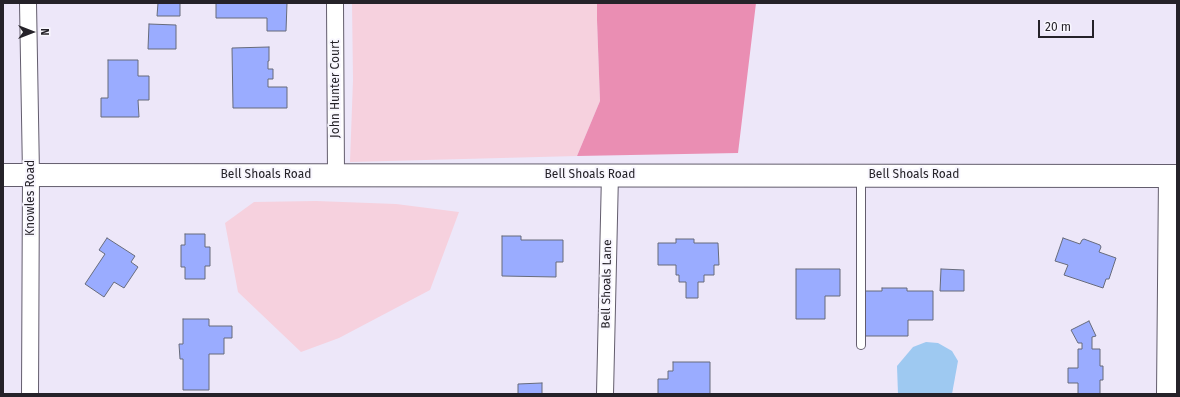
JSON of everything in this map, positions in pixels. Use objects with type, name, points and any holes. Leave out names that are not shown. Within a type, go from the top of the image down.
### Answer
[{"type":"main road","name":"Bell Shoals Road","points":[[3,174],[1173,176]]},
{"type":"street","name":"Knowles Road","points":[[28,3],[31,174],[30,394]]},
{"type":"street","name":"John Hunter Court","points":[[335,3],[336,175]]},
{"type":"street","name":"Bell Shoals Lane","points":[[605,394],[610,174]]},
{"type":"street","points":[[1167,394],[1173,176]]},
{"type":"lane","points":[[861,175],[861,345]]},
{"type":"shaded area","points":[[352,3],[597,3],[600,101],[577,156],[350,162],[353,80]]},
{"type":"shaded area","points":[[597,3],[756,3],[738,153],[577,156],[600,101]]},
{"type":"shaded area","points":[[316,201],[396,204],[459,212],[430,290],[339,338],[301,352],[238,292],[225,223],[254,202]]},
{"type":"water","points":[[926,342],[938,343],[952,351],[958,361],[952,394],[898,394],[897,366],[913,347]]},
{"type":"building","points":[[158,3],[180,3],[180,16],[157,16]]},
{"type":"building","points":[[216,3],[287,3],[286,31],[267,31],[267,18],[216,18]]},
{"type":"building","points":[[149,24],[176,25],[176,49],[148,49]]},
{"type":"building","points":[[269,47],[268,69],[273,69],[273,79],[268,79],[268,87],[287,87],[287,108],[233,108],[232,48]]},
{"type":"building","points":[[108,60],[138,60],[138,76],[149,76],[149,100],[138,100],[139,117],[101,117],[101,98],[108,98]]},
{"type":"building","points":[[185,234],[205,234],[205,247],[210,247],[210,266],[205,266],[205,279],[185,279],[185,267],[181,267],[181,245],[185,245]]},
{"type":"building","points":[[502,236],[521,236],[521,240],[563,240],[563,262],[556,262],[556,277],[502,276]]},
{"type":"building","points":[[107,238],[135,256],[131,262],[138,267],[124,288],[114,282],[104,297],[85,284],[105,254],[99,250]]},
{"type":"building","points":[[1063,238],[1080,244],[1084,239],[1100,245],[1101,247],[1099,252],[1116,258],[1109,279],[1106,279],[1103,288],[1064,275],[1068,265],[1055,261]]},
{"type":"building","points":[[676,239],[694,239],[694,243],[718,243],[719,265],[714,265],[714,275],[704,275],[704,282],[698,282],[698,298],[686,298],[686,282],[679,282],[679,275],[676,275],[676,265],[658,265],[658,243],[676,243]]},
{"type":"building","points":[[796,269],[840,269],[840,296],[825,296],[825,319],[796,319]]},
{"type":"building","points":[[941,269],[964,270],[964,291],[940,291]]},
{"type":"building","points":[[882,288],[907,288],[907,291],[933,291],[933,320],[908,320],[908,336],[864,336],[864,291],[882,291]]},
{"type":"building","points":[[183,319],[209,319],[209,326],[232,326],[232,338],[224,338],[224,354],[209,354],[209,390],[183,390],[183,359],[180,359],[179,344],[183,344]]},
{"type":"building","points":[[1089,321],[1096,336],[1092,337],[1092,349],[1100,349],[1100,366],[1103,366],[1103,380],[1100,380],[1100,394],[1078,394],[1078,383],[1068,383],[1068,368],[1078,368],[1078,349],[1082,349],[1082,343],[1078,343],[1071,330]]},
{"type":"building","points":[[673,362],[710,362],[710,394],[658,394],[658,379],[668,379],[668,371],[673,371]]},
{"type":"building","points":[[542,383],[542,394],[518,394],[518,384]]}]
